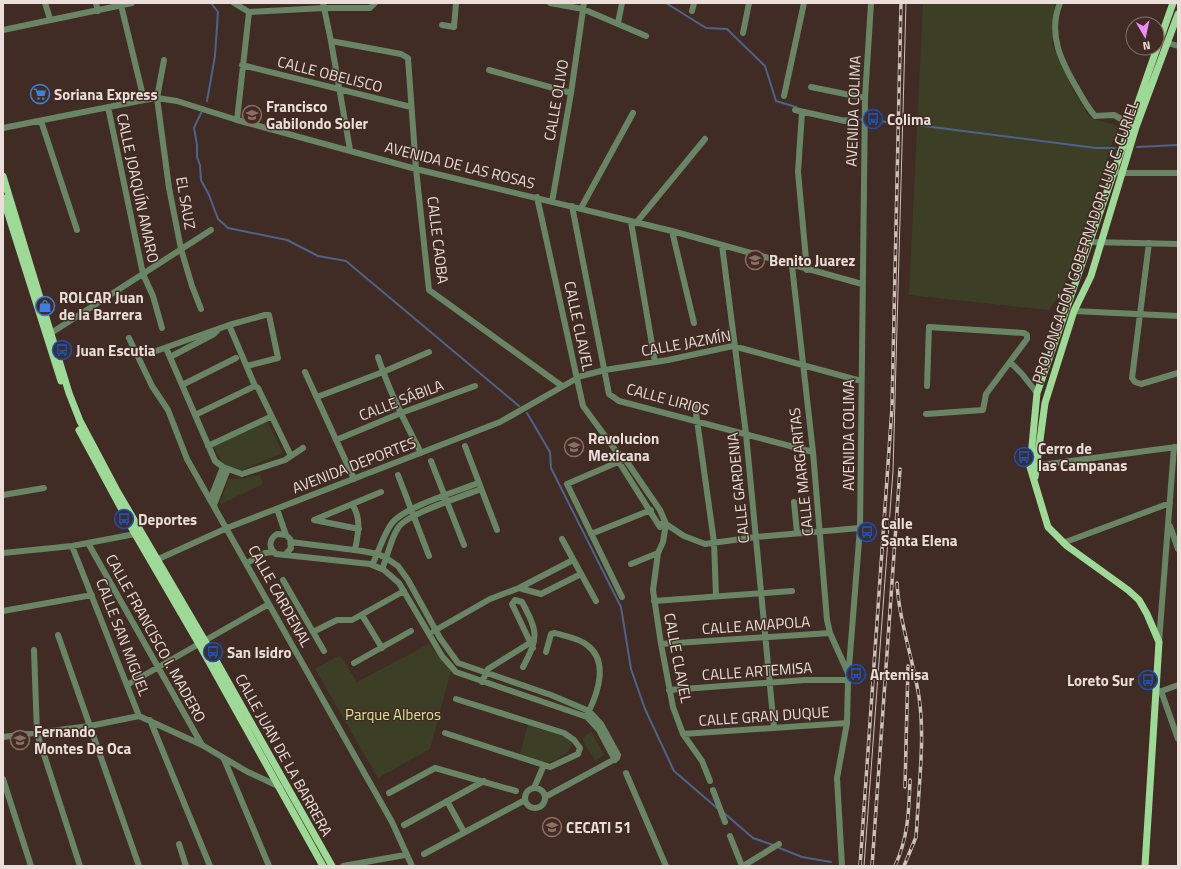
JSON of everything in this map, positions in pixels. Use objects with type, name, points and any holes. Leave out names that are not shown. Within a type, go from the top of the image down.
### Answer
[{"type":"main road","name":"PROLONGACIÓN GOBERNADOR LUIS C. CURIEL","points":[[1165,26],[1173,3]]},
{"type":"main road","name":"PROLONGACIÓN GOBERNADOR LUIS C. CURIEL","points":[[1033,466],[1045,403],[1074,311],[1091,276],[1136,127],[1178,14]]},
{"type":"main road","name":"PROLONGACIÓN GOBERNADOR LUIS C. CURIEL","points":[[1145,866],[1158,692],[1158,642],[1153,625],[1139,600],[1128,590],[1063,543],[1048,527],[1034,483],[1033,466],[1037,393],[1090,242],[1129,124],[1154,56]]},
{"type":"main road","name":"CALLE JUAN DE LA BARRERA","points":[[3,176],[48,335]]},
{"type":"main road","name":"CALLE JUAN DE LA BARRERA","points":[[3,198],[75,421],[154,561],[202,642],[282,786],[323,866]]},
{"type":"main road","name":"CALLE JUAN DE LA BARRERA","points":[[95,455],[135,534],[154,561]]},
{"type":"main road","name":"CALLE JUAN DE LA BARRERA","points":[[282,786],[332,866]]},
{"type":"street","points":[[45,3],[50,19]]},
{"type":"street","points":[[96,3],[98,11]]},
{"type":"street","points":[[3,30],[132,3]]},
{"type":"street","points":[[234,3],[249,12],[275,11],[323,5],[370,8],[375,4]]},
{"type":"street","points":[[273,3],[275,11]]},
{"type":"street","points":[[442,25],[454,27],[456,3]]},
{"type":"street","points":[[550,3],[584,6],[646,36]]},
{"type":"street","points":[[618,23],[622,3]]},
{"type":"street","points":[[692,11],[694,3]]},
{"type":"street","points":[[743,33],[749,3]]},
{"type":"street","points":[[784,96],[804,3]]},
{"type":"street","name":"AVENIDA COLIMA","points":[[842,866],[839,843],[837,778],[847,723],[848,672],[860,528],[865,98],[871,3]]},
{"type":"street","points":[[1060,3],[1056,12],[1056,45],[1062,64],[1090,110],[1095,116],[1114,115],[1136,127]]},
{"type":"street","points":[[122,5],[144,100]]},
{"type":"street","points":[[323,5],[331,41],[350,150]]},
{"type":"street","name":"CALLE OLIVO","points":[[552,202],[584,6]]},
{"type":"street","points":[[237,120],[249,12]]},
{"type":"street","name":"CALLE CAOBA","points":[[331,41],[405,56],[410,63],[411,107],[416,169],[429,290],[562,386]]},
{"type":"street","points":[[1168,43],[1178,46]]},
{"type":"street","name":"EL SAUZ","points":[[164,60],[157,98],[169,188],[181,249],[192,286],[201,309]]},
{"type":"street","name":"CALLE OBELISCO","points":[[242,65],[411,107]]},
{"type":"street","points":[[489,70],[571,93]]},
{"type":"street","points":[[811,87],[865,98]]},
{"type":"street","name":"AVENIDA DE LAS ROSAS","points":[[3,128],[144,100],[157,98],[177,101],[237,120],[416,169],[537,197],[672,231],[792,266],[862,284]]},
{"type":"street","name":"CALLE JOAQUÍN AMARO","points":[[108,107],[143,274],[162,328]]},
{"type":"street","points":[[807,270],[798,172],[798,111],[845,121]]},
{"type":"street","points":[[581,208],[633,113]]},
{"type":"street","points":[[41,121],[77,230]]},
{"type":"street","points":[[655,362],[633,222],[705,139]]},
{"type":"street","points":[[1113,171],[1123,173],[1178,173]]},
{"type":"street","name":"CALLE CLAVEL","points":[[537,197],[577,379],[578,392],[583,406],[616,451],[625,459],[660,510],[666,524],[665,533],[658,553],[653,583],[654,601],[661,644],[673,708],[683,734],[702,761],[710,781]]},
{"type":"street","name":"CALLE LIRIOS","points":[[572,206],[605,370],[607,391],[619,401],[813,452]]},
{"type":"street","points":[[48,335],[211,230]]},
{"type":"street","points":[[672,231],[694,323]]},
{"type":"street","points":[[1090,242],[1178,244]]},
{"type":"street","points":[[1149,243],[1132,378],[1135,382],[1141,384],[1178,373]]},
{"type":"street","name":"CALLE GARDENIA","points":[[722,246],[733,346],[746,434],[764,638],[774,728]]},
{"type":"street","name":"CALLE MARGARITAS","points":[[792,266],[821,531],[827,620],[830,633],[848,672]]},
{"type":"street","points":[[1074,311],[1178,316]]},
{"type":"street","points":[[156,351],[229,325],[269,315],[278,358],[247,366]]},
{"type":"street","points":[[229,325],[255,386],[258,388],[270,417],[291,456]]},
{"type":"street","points":[[926,414],[983,410],[986,394],[1027,339],[1027,334],[929,327],[927,386]]},
{"type":"street","points":[[170,357],[214,334],[217,329]]},
{"type":"street","name":"CALLE CARDENAL","points":[[129,338],[152,386],[168,410],[187,459],[392,822],[405,855],[412,866]]},
{"type":"street","name":"CALLE JAZMÍN","points":[[562,386],[577,379],[605,370],[655,362],[733,346],[803,366],[861,380]]},
{"type":"street","points":[[166,348],[215,461],[226,468],[242,474],[291,456],[303,448]]},
{"type":"street","points":[[317,397],[383,372],[429,352]]},
{"type":"street","points":[[378,357],[401,413],[421,453]]},
{"type":"street","points":[[182,385],[236,358]]},
{"type":"street","points":[[1010,362],[1037,393]]},
{"type":"street","points":[[305,372],[354,479]]},
{"type":"street","points":[[195,415],[255,386]]},
{"type":"street","name":"CALLE SÁBILA","points":[[336,440],[401,413],[475,386]]},
{"type":"street","name":"AVENIDA DEPORTES","points":[[154,561],[227,528],[509,418],[562,386]]},
{"type":"street","points":[[695,406],[714,542],[716,596]]},
{"type":"street","points":[[208,446],[270,417]]},
{"type":"street","points":[[465,446],[497,530]]},
{"type":"street","points":[[1033,466],[1176,447],[1158,642]]},
{"type":"street","name":"CALLE CLAVEL","points":[[616,451],[618,462],[665,533]]},
{"type":"street","points":[[622,597],[590,534],[567,484],[625,459]]},
{"type":"street","points":[[431,461],[464,545]]},
{"type":"street","points":[[210,500],[226,468]]},
{"type":"street","points":[[214,508],[226,468]]},
{"type":"street","points":[[398,475],[429,556]]},
{"type":"street","points":[[382,568],[398,527],[446,499],[478,483]]},
{"type":"street","points":[[3,495],[44,488]]},
{"type":"street","points":[[372,565],[391,524],[399,516],[411,510],[481,489]]},
{"type":"street","points":[[359,529],[314,520],[380,492]]},
{"type":"street","points":[[794,502],[797,533]]},
{"type":"street","points":[[1063,543],[1170,502]]},
{"type":"street","points":[[352,504],[359,518],[359,529],[355,550]]},
{"type":"street","points":[[277,509],[286,535],[291,542],[291,548],[286,554]]},
{"type":"street","points":[[590,534],[651,510]]},
{"type":"street","points":[[658,524],[666,524],[684,536],[700,543],[860,528]]},
{"type":"street","points":[[1169,524],[1178,549]]},
{"type":"street","points":[[3,553],[88,544],[135,534]]},
{"type":"street","points":[[273,552],[271,548],[271,540],[277,534],[286,535]]},
{"type":"street","points":[[562,539],[596,601]]},
{"type":"street","points":[[291,542],[355,550],[378,554],[386,558],[398,566],[408,580],[450,654],[458,663],[485,674],[551,695],[588,714],[599,730],[615,760],[546,797],[544,803],[539,807],[532,807],[526,800]]},
{"type":"street","name":"CALLE FRANCISCO I. MADERO","points":[[88,544],[202,745]]},
{"type":"street","name":"CALLE SAN MIGUEL","points":[[72,546],[139,716]]},
{"type":"street","points":[[247,563],[265,554],[273,552],[279,555],[286,554],[372,565],[382,568],[399,582],[442,656],[456,672],[482,682],[588,714]]},
{"type":"street","points":[[632,564],[658,553]]},
{"type":"street","points":[[429,634],[490,599],[519,588],[573,560]]},
{"type":"street","points":[[519,588],[541,594],[581,574]]},
{"type":"street","points":[[283,580],[324,651]]},
{"type":"street","points":[[313,632],[337,620],[348,621],[362,615],[404,591]]},
{"type":"street","points":[[654,601],[792,591]]},
{"type":"street","points":[[3,610],[92,595]]},
{"type":"street","points":[[523,667],[533,644],[535,631],[522,602],[515,600],[512,604],[533,644]]},
{"type":"street","points":[[127,684],[269,604]]},
{"type":"street","points":[[362,615],[382,648]]},
{"type":"street","points":[[354,663],[411,631]]},
{"type":"street","points":[[546,652],[551,634],[555,633],[588,645],[600,662],[601,670],[588,714]]},
{"type":"street","name":"CALLE AMAPOLA","points":[[661,644],[830,633]]},
{"type":"street","points":[[58,635],[139,866]]},
{"type":"street","points":[[482,682],[488,669],[533,644]]},
{"type":"street","points":[[34,650],[37,733],[80,866]]},
{"type":"street","name":"CALLE ARTEMISA","points":[[669,690],[805,680],[848,680]]},
{"type":"street","points":[[1178,685],[1158,692],[1178,739]]},
{"type":"street","points":[[445,733],[550,767],[578,754],[580,748],[574,740],[564,733],[456,698]]},
{"type":"street","points":[[3,737],[90,726],[139,716],[202,745],[224,759],[282,786]]},
{"type":"street","points":[[150,720],[210,866]]},
{"type":"street","name":"CALLE GRAN DUQUE","points":[[683,734],[847,723]]},
{"type":"street","points":[[224,759],[269,866]]},
{"type":"street","points":[[534,788],[544,765]]},
{"type":"street","points":[[389,793],[435,768],[516,791]]},
{"type":"street","points":[[626,773],[666,866]]},
{"type":"street","points":[[3,780],[31,866]]},
{"type":"street","points":[[404,825],[484,781]]},
{"type":"street","points":[[526,800],[528,791],[534,788],[540,789],[546,797]]},
{"type":"street","points":[[713,790],[725,822]]},
{"type":"street","points":[[424,854],[526,800]]},
{"type":"street","points":[[447,801],[464,832]]},
{"type":"street","points":[[730,836],[742,866],[779,844]]},
{"type":"street","points":[[179,844],[186,866]]},
{"type":"street","points":[[343,866],[405,855]]},
{"type":"green space","points":[[923,3],[1055,3],[1052,44],[1074,92],[1090,118],[1118,126],[1062,291],[1049,310],[909,295]]},
{"type":"green space","points":[[267,421],[283,453],[242,470],[224,465],[213,446]]},
{"type":"green space","points":[[260,475],[263,484],[219,505],[229,479]]},
{"type":"green space","name":"Parque Alberos","points":[[429,644],[451,671],[430,749],[378,778],[315,669],[340,655],[357,682]]},
{"type":"green space","points":[[528,724],[564,735],[572,743],[571,747],[567,753],[548,763],[520,754]]},
{"type":"green space","points":[[591,731],[604,755],[595,761],[582,739]]},
{"type":"waterway","points":[[207,101],[215,56],[218,12],[211,3]]},
{"type":"waterway","points":[[666,3],[706,28],[727,29],[765,66],[776,101],[796,107]]},
{"type":"waterway","points":[[201,113],[194,128],[197,145],[197,157],[200,165],[201,180],[209,195],[218,219],[228,228],[287,240],[318,256],[346,261],[519,406]]},
{"type":"waterway","points":[[845,118],[887,122]]},
{"type":"waterway","points":[[909,124],[1096,148],[1115,148]]},
{"type":"waterway","points":[[1137,147],[1178,145]]},
{"type":"waterway","points":[[527,413],[550,452],[551,468],[621,607],[631,669],[645,709],[674,771],[717,808]]},
{"type":"waterway","points":[[724,813],[753,838],[773,845]]},
{"type":"waterway","points":[[777,847],[802,857],[831,862]]},
{"type":"tram line","points":[[864,866],[893,471],[906,3]]},
{"type":"railway","points":[[860,866],[892,407],[901,3]]},
{"type":"railway","points":[[872,866],[900,469]]},
{"type":"railway","points":[[897,583],[900,612],[919,697],[922,728],[916,837],[904,866]]},
{"type":"railway","points":[[905,787],[908,666]]},
{"type":"railway","points":[[895,866],[905,835],[910,780]]},
{"type":"place","name":"Soriana Express","points":[[40,94]]},
{"type":"place","name":"Francisco Gabilondo Soler","points":[[252,115]]},
{"type":"place","name":"Colima","points":[[873,119]]},
{"type":"place","name":"Benito Juarez","points":[[755,260]]},
{"type":"place","name":"ROLCAR Juan de la Barrera","points":[[45,306]]},
{"type":"place","name":"Juan Escutia","points":[[62,350]]},
{"type":"place","name":"Revolucion Mexicana","points":[[574,447]]},
{"type":"place","name":"Cerro de las Campanas","points":[[1024,457]]},
{"type":"place","name":"Deportes","points":[[124,519]]},
{"type":"place","name":"Calle Santa Elena","points":[[867,532]]},
{"type":"place","name":"San Isidro","points":[[213,652]]},
{"type":"place","name":"Artemisa","points":[[856,674]]},
{"type":"place","name":"Loreto Sur","points":[[1148,680]]},
{"type":"place","name":"Fernando Montes De Oca","points":[[20,740]]},
{"type":"place","name":"CECATI 51","points":[[552,827]]}]
